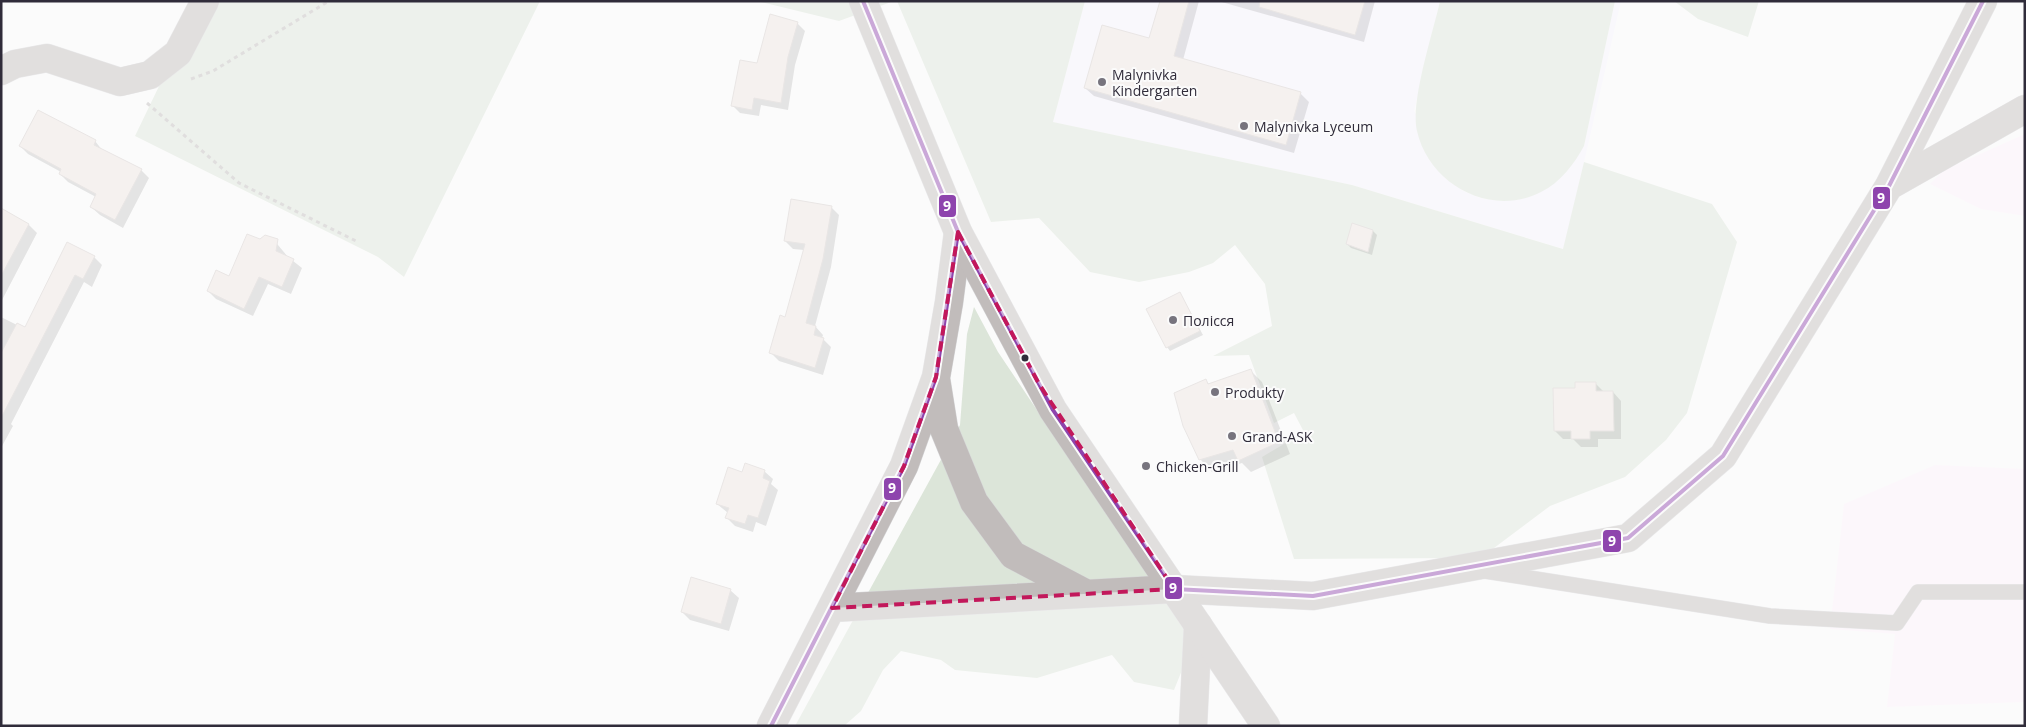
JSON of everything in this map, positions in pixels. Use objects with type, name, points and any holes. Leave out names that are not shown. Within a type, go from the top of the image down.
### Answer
[{"type":"street","points":[[1,71],[15,64],[47,58],[120,82],[150,75],[178,53],[205,1]]},
{"type":"street","points":[[862,1],[958,232],[1053,410],[1266,726]]},
{"type":"street","points":[[832,608],[1174,589],[1313,596],[1628,538],[1723,456],[1889,186],[1983,1]]},
{"type":"street","points":[[1889,186],[2025,109]]},
{"type":"street","points":[[771,726],[904,466],[936,377],[949,302],[958,232]]},
{"type":"street","points":[[936,377],[944,429],[974,502],[1014,555],[1085,593]]},
{"type":"street","points":[[1192,726],[1198,625]]},
{"type":"lane","points":[[1464,568],[1770,616],[1897,623],[1918,592],[2025,592]]},
{"type":"path","points":[[187,80],[213,70],[329,1]]},
{"type":"path","points":[[152,96],[144,101],[239,183],[356,241]]},
{"type":"highlighted area","points":[[958,232],[1039,384],[1174,589],[832,608],[904,466],[936,377]]},
{"type":"shaded area","points":[[200,1],[540,1],[404,277],[378,257],[135,136]]},
{"type":"shaded area","points":[[757,1],[894,1],[839,21]]},
{"type":"shaded area","points":[[897,1],[1085,1],[1053,122],[1352,185],[1563,249],[1584,162],[1712,204],[1737,242],[1687,413],[1666,440],[1625,477],[1550,506],[1486,554],[1465,558],[1294,559],[1262,457],[1304,432],[1294,413],[1274,423],[1249,355],[1213,356],[1272,326],[1265,284],[1235,245],[1213,263],[1189,272],[1139,282],[1090,272],[1039,218],[991,222]]},
{"type":"shaded area","name":"Malynivka Lyceum","points":[[1085,1],[1440,1],[1414,111],[1461,190],[1480,198],[1500,201],[1584,146],[1615,1],[1621,1],[1564,249],[1352,185],[1053,122]]},
{"type":"shaded area","points":[[1440,1],[1615,1],[1584,146],[1566,172],[1555,183],[1541,192],[1522,199],[1502,201],[1483,198],[1464,191],[1448,180],[1434,167],[1424,150],[1417,131],[1417,103],[1423,67]]},
{"type":"shaded area","points":[[1674,1],[1759,1],[1748,37],[1698,19]]},
{"type":"shaded area","points":[[2025,134],[2025,216],[1981,209],[1930,184],[1944,170]]},
{"type":"shaded area","points":[[974,307],[998,352],[1193,643],[1174,690],[1134,682],[1112,655],[1037,678],[955,670],[941,660],[901,651],[883,670],[861,711],[844,726],[795,726],[960,425],[967,334]]},
{"type":"shaded area","points":[[1935,465],[2025,469],[2025,702],[1887,707],[1895,634],[1830,629],[1844,504]]},
{"type":"building","points":[[1160,1],[1189,1],[1174,56],[1301,92],[1286,145],[1084,88],[1102,25],[1149,38]]},
{"type":"building","points":[[1260,1],[1365,1],[1355,35],[1259,7]]},
{"type":"building","points":[[770,14],[798,22],[788,57],[781,103],[754,98],[752,110],[731,106],[740,60],[757,63]]},
{"type":"building","points":[[38,110],[96,140],[94,145],[142,169],[115,220],[90,207],[96,194],[59,174],[61,169],[19,146]]},
{"type":"building","points":[[791,199],[832,206],[823,259],[806,323],[816,326],[814,335],[824,338],[815,368],[769,353],[780,315],[785,317],[805,244],[784,241]]},
{"type":"building","points":[[1,208],[29,224],[1,276]]},
{"type":"building","points":[[1352,223],[1373,230],[1368,252],[1346,244]]},
{"type":"building","points":[[247,234],[260,239],[265,235],[278,239],[276,251],[294,259],[282,287],[259,277],[244,309],[207,291],[216,270],[229,276]]},
{"type":"building","points":[[67,242],[95,256],[83,279],[75,275],[1,418],[1,353],[17,323],[25,327]]},
{"type":"building","name":"Полісся","points":[[1180,292],[1200,331],[1166,348],[1146,309]]},
{"type":"building","points":[[1251,369],[1279,442],[1238,461],[1233,450],[1199,460],[1183,426],[1174,393],[1206,379],[1208,384]]},
{"type":"building","points":[[1575,382],[1596,382],[1596,391],[1613,391],[1614,431],[1590,431],[1590,439],[1571,439],[1571,431],[1554,431],[1553,388],[1575,388]]},
{"type":"building","points":[[745,463],[765,470],[763,478],[770,481],[758,518],[748,515],[745,524],[725,518],[729,508],[716,504],[728,467],[742,472]]},
{"type":"building","points":[[691,577],[731,589],[721,624],[681,612]]},
{"type":"transit line","name":"9","points":[[863,1],[958,232],[1053,410],[1174,589],[1313,596],[1628,538],[1723,456],[1889,186],[1983,1]]},
{"type":"transit line","name":"9","points":[[771,726],[904,466],[936,377],[958,232]]},
{"type":"place","name":"Malynivka Kindergarten","points":[[1102,82]]},
{"type":"place","name":"Malynivka Lyceum","points":[[1244,126]]},
{"type":"place","name":"Полісся","points":[[1173,320]]},
{"type":"place","name":"Produkty","points":[[1215,392]]},
{"type":"place","name":"Grand-ASK","points":[[1232,436]]},
{"type":"place","name":"Chicken-Grill","points":[[1146,466]]}]
